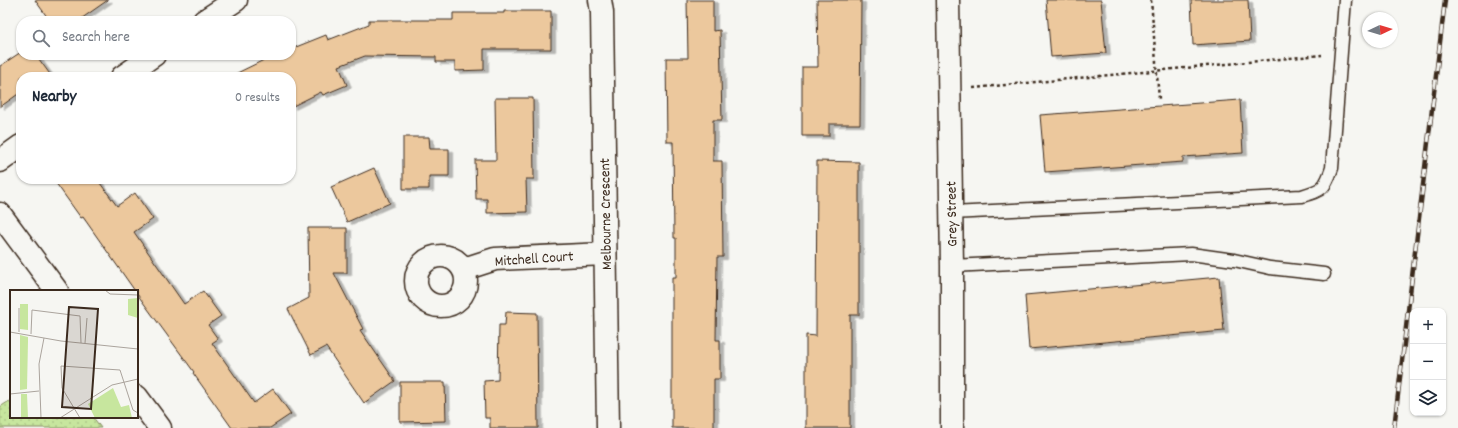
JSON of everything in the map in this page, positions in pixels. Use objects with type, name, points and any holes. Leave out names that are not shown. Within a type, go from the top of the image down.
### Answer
[{"type":"street","points":[[212,16],[236,0]]},
{"type":"street","name":"Melbourne Crescent","points":[[600,0],[602,12],[608,428]]},
{"type":"street","name":"Grey Street","points":[[948,0],[952,266],[952,428]]},
{"type":"street","points":[[129,72],[147,60]]},
{"type":"street","points":[[0,161],[16,150]]},
{"type":"street","points":[[0,214],[56,290]]},
{"type":"street","name":"Mitchell Court","points":[[464,269],[495,259],[605,254]]},
{"type":"street","points":[[138,398],[160,428]]},
{"type":"lane","points":[[951,213],[1302,196],[1318,191],[1328,181],[1332,168],[1345,0]]},
{"type":"lane","points":[[952,266],[1190,254],[1234,260],[1270,268],[1324,274]]},
{"type":"path","points":[[1151,0],[1159,100]]},
{"type":"path","points":[[950,90],[1341,53]]},
{"type":"green space","points":[[10,401],[10,418],[94,418],[101,428],[0,428],[0,407]]},
{"type":"building","points":[[35,0],[108,0],[85,16],[46,16]]},
{"type":"building","points":[[687,0],[713,0],[713,31],[720,30],[722,120],[713,120],[713,161],[722,161],[723,257],[717,257],[716,340],[720,340],[720,379],[714,379],[714,428],[672,428],[672,277],[676,277],[676,238],[674,238],[673,142],[667,142],[666,58],[688,58]]},
{"type":"building","points":[[817,0],[861,0],[860,124],[829,124],[829,136],[802,136],[802,67],[818,67]]},
{"type":"building","points":[[1046,0],[1101,0],[1106,53],[1051,57]]},
{"type":"building","points":[[1191,0],[1248,0],[1250,41],[1193,45]]},
{"type":"building","points":[[504,11],[551,11],[551,49],[484,49],[484,70],[455,71],[455,62],[436,62],[436,57],[365,56],[339,66],[347,85],[323,95],[321,92],[296,104],[296,72],[239,72],[264,60],[296,60],[296,47],[326,35],[328,40],[369,24],[369,20],[453,20],[453,13],[504,13]]},
{"type":"building","points":[[16,55],[16,60],[40,60],[48,72],[16,72],[16,96],[0,107],[0,66]]},
{"type":"building","points":[[495,98],[533,98],[534,179],[526,179],[527,212],[487,213],[487,199],[476,199],[475,160],[496,160]]},
{"type":"building","points":[[1240,100],[1243,153],[1183,157],[1183,162],[1045,172],[1040,115]]},
{"type":"building","points":[[403,137],[429,137],[430,149],[449,149],[449,176],[429,176],[429,189],[403,189]]},
{"type":"building","points":[[817,161],[859,162],[859,315],[850,315],[850,428],[806,428],[806,335],[816,336]]},
{"type":"building","points":[[374,168],[390,203],[347,222],[331,187]]},
{"type":"building","points":[[57,184],[101,184],[117,206],[135,193],[153,219],[134,232],[184,304],[203,291],[221,316],[208,325],[218,339],[212,343],[254,403],[273,389],[291,414],[270,428],[232,428],[193,373],[194,372],[138,295],[138,290],[134,290],[83,217],[81,218]]},
{"type":"building","points":[[308,228],[347,228],[347,273],[334,273],[363,329],[360,330],[395,381],[364,403],[326,347],[311,355],[288,309],[309,298]]},
{"type":"building","points":[[1219,277],[1224,331],[1029,349],[1025,295]]},
{"type":"building","points":[[506,312],[537,313],[538,428],[490,428],[490,418],[485,418],[484,381],[498,380],[499,325],[505,325]]},
{"type":"building","points":[[400,382],[445,382],[446,421],[400,422]]},
{"type":"railway","points":[[1394,428],[1445,0]]}]
